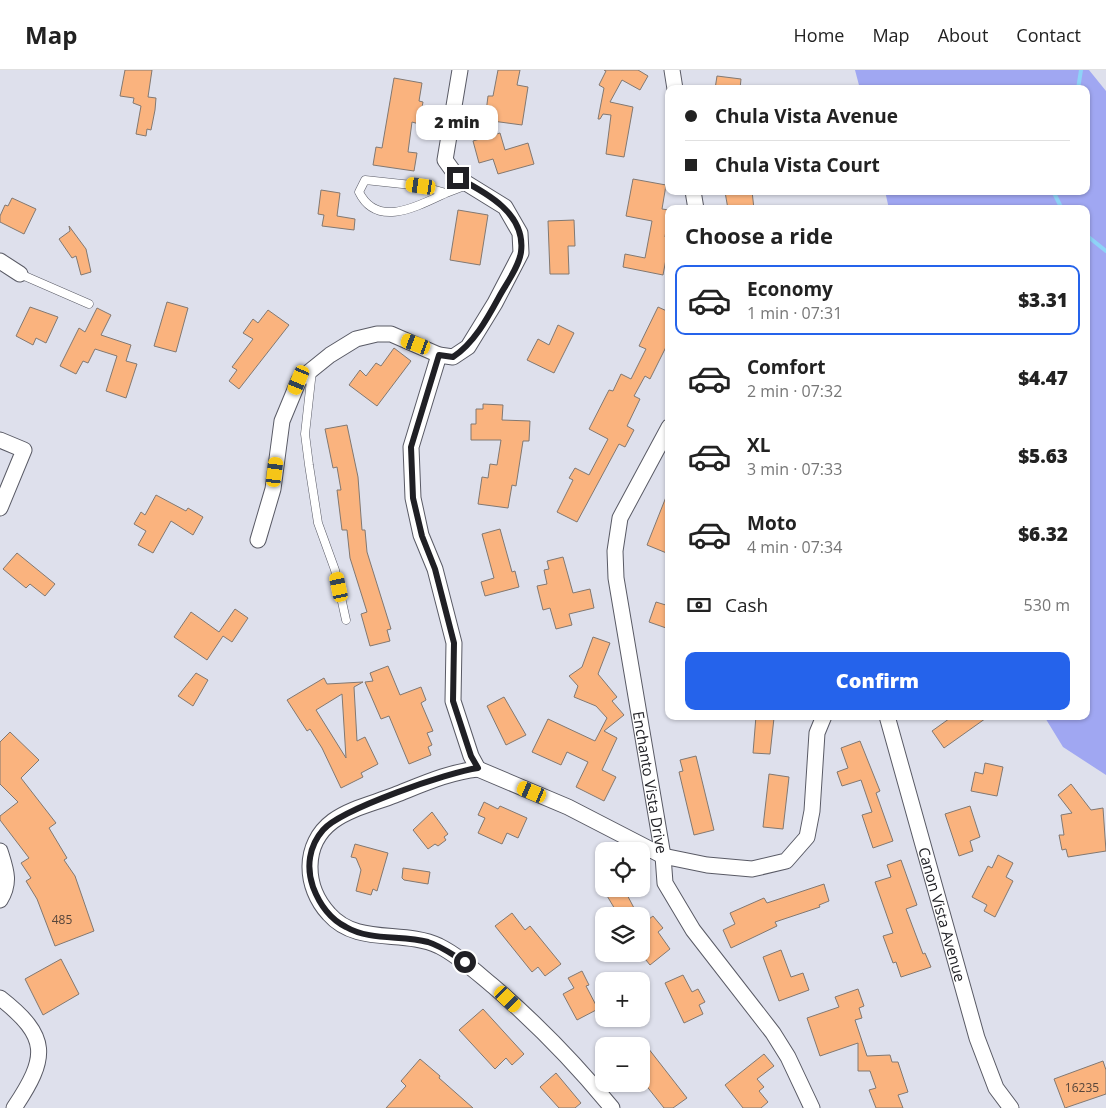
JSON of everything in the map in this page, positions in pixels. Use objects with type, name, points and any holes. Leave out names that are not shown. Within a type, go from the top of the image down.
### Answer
[{"type":"street","points":[[258,540],[273,489],[282,421],[299,380],[330,355],[356,339],[377,334],[392,334],[439,355],[453,357],[468,347],[495,303],[521,253],[520,233],[505,207],[458,178],[445,160],[460,70]]},
{"type":"street","points":[[672,70],[674,85]]},
{"type":"street","points":[[0,261],[20,274]]},
{"type":"street","points":[[439,355],[411,447],[413,498],[422,536],[435,569],[454,643],[453,701],[471,756],[478,768],[568,807],[663,856],[707,864],[752,868],[786,861],[807,837],[812,811],[817,732],[822,720]]},
{"type":"street","name":"Enchanto Vista Drive","points":[[665,434],[620,518],[615,551],[616,578],[663,856],[665,883],[693,930],[773,1033],[788,1057],[812,1108]]},
{"type":"street","points":[[0,440],[24,450],[0,508]]},
{"type":"street","name":"Canon Vista Avenue","points":[[888,720],[977,1038],[996,1088],[1011,1108]]},
{"type":"street","points":[[478,768],[441,777],[358,809],[333,821],[323,830],[313,845],[308,862],[309,876],[316,896],[329,914],[346,928],[363,934],[427,942],[465,962],[508,999],[581,1070],[612,1108]]},
{"type":"street","points":[[0,851],[7,872],[7,889],[0,900]]},
{"type":"street","points":[[0,998],[21,1015],[32,1028],[38,1044],[37,1069],[14,1108]]},
{"type":"lane","points":[[446,193],[421,186],[365,180],[359,192],[365,205],[380,212],[404,212],[469,184]]},
{"type":"lane","points":[[20,274],[89,304]]},
{"type":"lane","points":[[312,369],[305,434],[309,465],[318,523],[335,570],[346,620]]},
{"type":"shaded area","points":[[855,70],[1089,70],[1106,91],[1106,775],[1063,747],[1046,720],[1090,720],[1090,205],[888,205],[886,195],[1090,195],[1090,85],[859,85]]},
{"type":"building","points":[[125,70],[152,70],[148,97],[156,98],[155,110],[151,130],[147,129],[146,136],[136,134],[141,106],[133,103],[134,98],[120,96]]},
{"type":"building","points":[[498,70],[520,70],[517,85],[528,87],[522,125],[485,120],[488,96],[493,96]]},
{"type":"building","points":[[604,70],[638,70],[648,76],[640,90],[622,80],[610,102],[633,107],[624,157],[606,154],[611,115],[603,114],[598,119],[604,88],[599,85],[606,71]]},
{"type":"building","points":[[717,76],[741,79],[740,85],[716,85]]},
{"type":"building","points":[[394,78],[422,83],[419,101],[423,102],[419,124],[412,122],[408,152],[417,153],[414,171],[373,165],[376,147],[382,148]]},
{"type":"building","points":[[500,133],[505,150],[528,143],[534,164],[498,174],[493,159],[479,163],[473,141]]},
{"type":"building","points":[[633,179],[665,185],[662,209],[665,209],[665,264],[663,275],[623,267],[625,254],[645,258],[652,221],[626,216]]},
{"type":"building","points":[[321,190],[340,193],[337,216],[355,219],[354,230],[322,226],[324,215],[318,214]]},
{"type":"building","points":[[726,195],[752,195],[754,205],[727,205]]},
{"type":"building","points":[[12,198],[36,209],[24,234],[0,222],[0,216],[5,205],[8,206]]},
{"type":"building","points":[[458,210],[488,215],[480,265],[450,260]]},
{"type":"building","points":[[574,220],[575,246],[568,246],[569,274],[550,274],[548,221]]},
{"type":"building","points":[[69,226],[86,249],[91,272],[81,275],[76,256],[72,258],[59,239],[70,231]]},
{"type":"building","points":[[167,302],[188,308],[176,352],[154,346]]},
{"type":"building","points":[[30,307],[58,317],[46,343],[36,338],[33,345],[16,336]]},
{"type":"building","points":[[658,307],[665,310],[665,349],[650,379],[645,376],[634,396],[640,399],[627,426],[634,430],[625,447],[619,444],[577,522],[557,512],[573,480],[569,478],[575,468],[589,475],[608,439],[589,429],[609,390],[613,391],[621,374],[631,379],[646,349],[639,346]]},
{"type":"building","points":[[97,308],[111,315],[101,335],[131,345],[126,361],[137,364],[126,398],[106,391],[117,356],[95,349],[88,363],[83,361],[76,374],[60,366],[79,328],[85,332]]},
{"type":"building","points":[[268,310],[289,325],[239,389],[229,381],[237,370],[232,367],[253,339],[243,333],[253,319],[258,323]]},
{"type":"building","points":[[558,325],[574,333],[554,373],[527,360],[538,339],[549,345]]},
{"type":"building","points":[[394,348],[411,361],[377,406],[349,385],[360,370],[366,376],[376,363],[381,366]]},
{"type":"building","points":[[483,404],[503,405],[502,420],[530,421],[529,441],[523,441],[516,486],[512,485],[508,508],[478,504],[482,477],[488,478],[490,464],[497,465],[501,440],[471,440],[471,424],[476,424],[476,409],[483,409]]},
{"type":"building","points":[[347,425],[358,477],[362,530],[365,530],[367,552],[391,629],[387,630],[390,641],[370,646],[361,614],[367,612],[350,558],[347,530],[342,530],[337,490],[341,490],[337,467],[333,468],[325,429]]},
{"type":"building","points":[[156,495],[186,511],[188,508],[203,517],[193,535],[171,521],[153,553],[138,545],[146,531],[134,524],[141,512],[145,515]]},
{"type":"building","points":[[665,500],[665,552],[647,545]]},
{"type":"building","points":[[500,529],[512,572],[515,571],[519,587],[485,596],[481,582],[494,578],[482,534]]},
{"type":"building","points":[[17,553],[55,584],[45,596],[30,584],[26,588],[3,569]]},
{"type":"building","points":[[563,557],[573,593],[590,589],[594,608],[569,614],[572,625],[556,629],[550,608],[543,610],[537,586],[547,584],[544,570],[549,569],[547,561]]},
{"type":"building","points":[[656,602],[665,605],[665,628],[649,622]]},
{"type":"building","points":[[235,609],[248,618],[232,642],[223,636],[207,660],[174,637],[191,612],[219,632]]},
{"type":"building","points":[[593,637],[610,643],[598,674],[617,697],[612,701],[624,715],[604,731],[617,738],[602,770],[616,777],[604,801],[576,787],[588,762],[567,752],[561,765],[532,752],[548,719],[595,741],[607,718],[596,706],[574,697],[578,686],[569,676],[582,667]]},
{"type":"building","points":[[388,666],[400,695],[421,687],[426,700],[421,703],[433,731],[427,733],[432,745],[428,747],[431,755],[409,764],[389,716],[381,719],[365,682],[373,681],[370,673]]},
{"type":"building","points":[[196,673],[208,680],[193,706],[178,696]]},
{"type":"building","points":[[324,678],[327,684],[363,682],[354,687],[357,741],[365,737],[378,764],[361,773],[363,777],[341,788],[322,748],[310,729],[307,731],[287,700]],"holes":[[[342,694],[346,758],[316,710]]]},
{"type":"building","points":[[504,697],[526,735],[506,745],[487,706]]},
{"type":"building","points":[[756,720],[774,720],[770,754],[753,753]]},
{"type":"building","points":[[947,720],[983,720],[944,748],[932,731]]},
{"type":"building","points":[[10,732],[39,760],[21,778],[56,823],[49,828],[67,858],[64,860],[75,876],[94,931],[55,946],[37,899],[26,881],[31,878],[21,863],[29,858],[0,820],[0,816],[18,802],[0,784],[0,742]]},
{"type":"building","points":[[860,741],[880,791],[876,793],[893,841],[873,848],[862,815],[872,812],[861,780],[842,786],[837,772],[848,768],[841,748]]},
{"type":"building","points":[[696,756],[714,830],[694,835],[679,772],[683,771],[680,760]]},
{"type":"building","points":[[985,763],[1003,767],[997,796],[971,791],[975,772],[983,774]]},
{"type":"building","points":[[769,774],[789,777],[783,829],[763,827]]},
{"type":"building","points":[[1071,784],[1091,810],[1103,808],[1106,851],[1068,857],[1066,849],[1062,850],[1059,835],[1064,835],[1061,815],[1072,813],[1058,795]]},
{"type":"building","points":[[484,802],[498,809],[500,806],[527,818],[518,838],[507,833],[502,844],[478,833],[485,818],[478,815]]},
{"type":"building","points":[[970,806],[980,837],[970,841],[973,851],[959,856],[945,814]]},
{"type":"building","points":[[432,812],[448,834],[444,837],[446,840],[438,846],[435,844],[428,849],[413,830]]},
{"type":"building","points":[[355,844],[388,853],[377,891],[373,889],[371,895],[356,891],[361,870],[356,858],[351,857]]},
{"type":"building","points":[[998,855],[1013,863],[1006,877],[1013,881],[995,917],[984,911],[987,905],[972,897],[988,866],[992,868]]},
{"type":"building","points":[[901,860],[917,905],[906,909],[923,954],[925,953],[931,967],[901,977],[896,962],[893,963],[883,936],[893,933],[875,882],[891,877],[887,865]]},
{"type":"building","points":[[403,868],[430,872],[428,884],[404,880],[402,878]]},
{"type":"building","points":[[824,884],[829,901],[819,905],[820,907],[775,922],[777,926],[731,948],[723,930],[735,924],[730,913],[764,898],[767,903]]},
{"type":"building","points":[[608,897],[628,897],[633,907],[614,907]]},
{"type":"building","points":[[512,913],[525,930],[530,926],[561,964],[545,976],[538,967],[532,972],[495,926]]},
{"type":"building","points":[[653,916],[663,928],[658,932],[670,949],[650,965],[648,962],[650,962],[650,918]]},
{"type":"building","points":[[781,950],[791,977],[803,973],[809,990],[779,1001],[763,957]]},
{"type":"building","points":[[61,959],[79,994],[43,1015],[25,979]]},
{"type":"building","points":[[582,971],[589,985],[586,986],[595,1003],[595,1011],[577,1020],[563,994],[574,988],[568,978]]},
{"type":"building","points":[[683,975],[692,992],[698,989],[705,1002],[699,1005],[703,1014],[684,1023],[665,983]]},
{"type":"building","points":[[858,989],[864,1006],[859,1008],[862,1018],[855,1020],[867,1056],[890,1055],[892,1062],[898,1062],[908,1092],[898,1095],[903,1108],[876,1108],[869,1090],[876,1088],[870,1071],[858,1071],[858,1043],[820,1056],[807,1018],[839,1007],[835,997]]},
{"type":"building","points":[[483,1009],[524,1054],[512,1065],[506,1058],[495,1069],[459,1030]]},
{"type":"building","points":[[650,1051],[687,1098],[673,1108],[664,1108],[650,1090]]},
{"type":"building","points":[[764,1054],[774,1066],[757,1079],[764,1087],[759,1091],[768,1102],[761,1108],[743,1108],[725,1085]]},
{"type":"building","points":[[420,1059],[473,1108],[386,1108],[406,1086],[401,1081]]},
{"type":"building","points":[[1103,1061],[1106,1070],[1106,1094],[1065,1108],[1054,1079]]},
{"type":"building","points":[[556,1073],[581,1103],[575,1108],[559,1108],[540,1087]]},
{"type":"waterway","points":[[1079,85],[1081,70]]},
{"type":"waterway","points":[[1055,195],[1060,205]]},
{"type":"waterway","points":[[1090,238],[1106,251]]},
{"type":"route","points":[[458,178],[479,189],[505,207],[520,233],[521,253],[495,303],[468,347],[453,357],[439,355],[424,399],[411,447],[413,498],[422,536],[435,569],[454,643],[453,701],[471,756],[478,768],[462,770],[441,777],[342,816],[323,830],[313,845],[308,862],[309,876],[316,896],[329,914],[346,928],[363,934],[427,942],[439,946],[465,962]]}]
